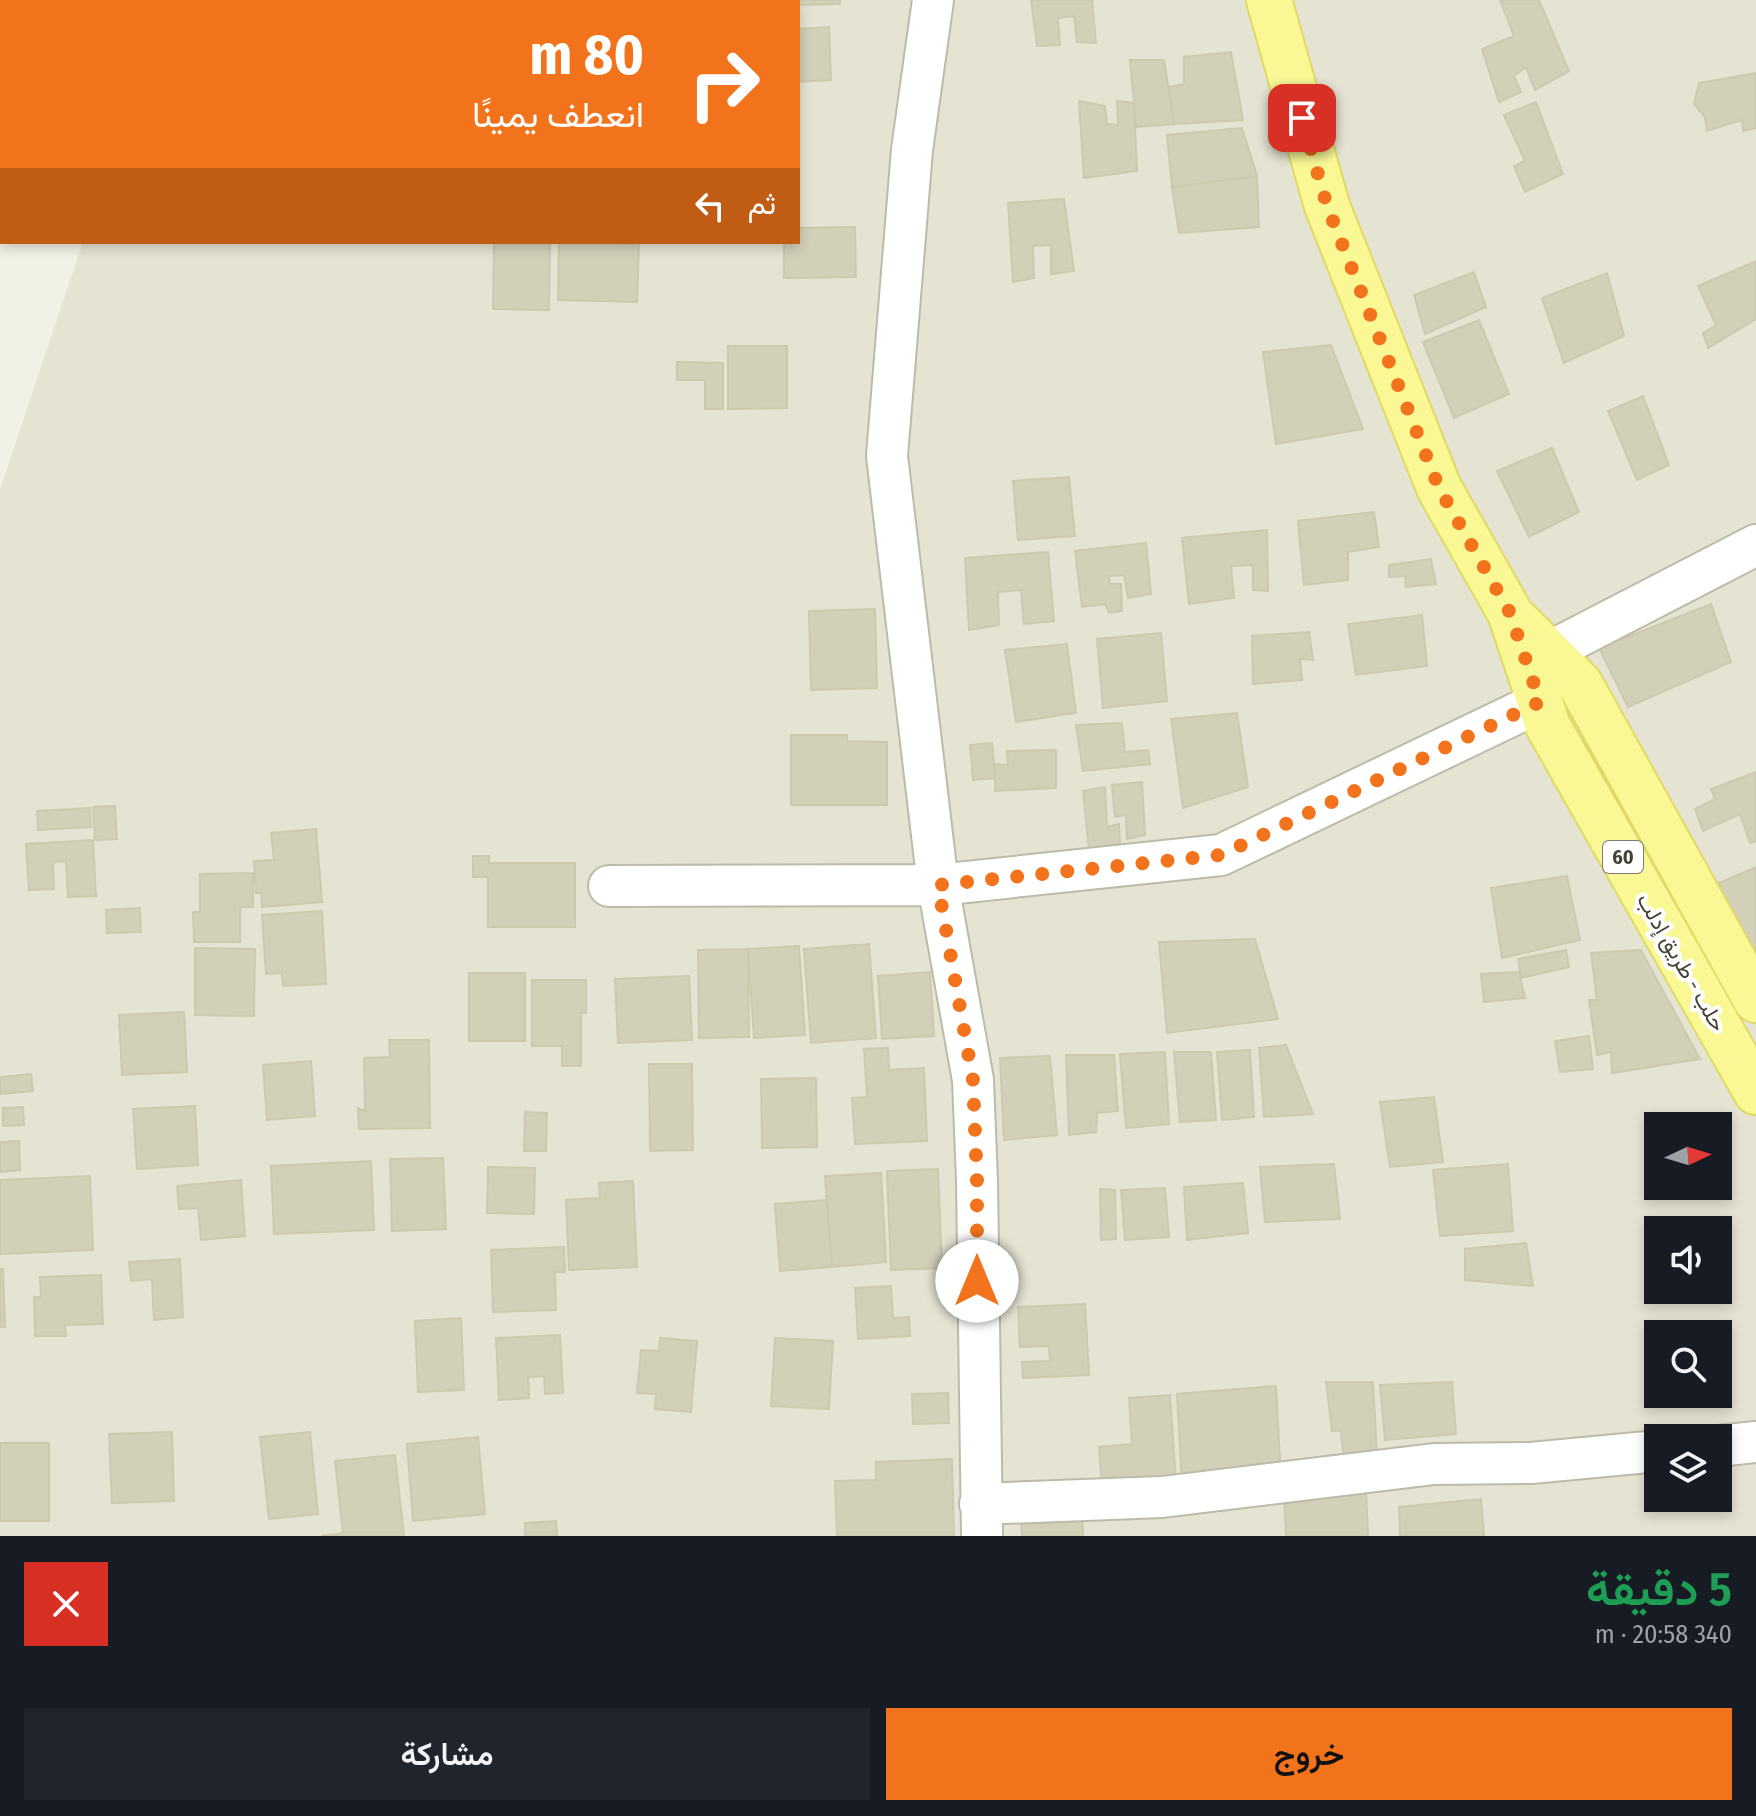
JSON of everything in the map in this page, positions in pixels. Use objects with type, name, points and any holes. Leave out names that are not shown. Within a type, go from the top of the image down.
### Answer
[{"type":"main road","name":"حلب - طريق إدلب","points":[[1269,0],[1327,206],[1439,488],[1510,613],[1548,726],[1756,1092]]},
{"type":"main road","name":"حلب - طريق إدلب","points":[[1510,613],[1580,684],[1756,1000]]},
{"type":"street","points":[[933,0],[912,150],[887,456],[938,885],[973,1080],[981,1520],[1434,1464],[1531,1463],[1644,1452]]},
{"type":"street","points":[[1549,652],[1756,545]]},
{"type":"street","points":[[609,886],[938,885],[1221,855],[1540,702]]},
{"type":"street","points":[[1732,1445],[1756,1442]]},
{"type":"shaded area","points":[[800,0],[1756,0],[1756,1536],[0,1536],[0,490],[82,244],[800,244]]},
{"type":"building","points":[[800,0],[840,0],[840,4],[800,5]]},
{"type":"building","points":[[1031,0],[1092,0],[1096,43],[1077,42],[1074,16],[1058,18],[1060,45],[1037,46]]},
{"type":"building","points":[[1500,0],[1539,0],[1569,71],[1535,90],[1526,67],[1514,76],[1521,92],[1499,102],[1482,49],[1514,36]]},
{"type":"building","points":[[829,27],[831,80],[800,82],[800,29]]},
{"type":"building","points":[[1231,52],[1243,120],[1174,124],[1169,87],[1184,84],[1184,57]]},
{"type":"building","points":[[1130,60],[1164,60],[1174,124],[1136,127]]},
{"type":"building","points":[[1756,73],[1756,128],[1743,131],[1742,120],[1707,131],[1705,117],[1694,104],[1699,83]]},
{"type":"building","points":[[1079,101],[1105,106],[1107,124],[1118,125],[1117,101],[1134,103],[1137,171],[1084,178]]},
{"type":"building","points":[[1536,102],[1563,174],[1525,192],[1514,166],[1525,161],[1504,115]]},
{"type":"building","points":[[1242,128],[1257,176],[1172,187],[1167,135]]},
{"type":"building","points":[[1257,176],[1259,227],[1179,233],[1172,187]]},
{"type":"building","points":[[1064,199],[1074,271],[1051,274],[1051,245],[1033,246],[1034,278],[1013,282],[1008,203]]},
{"type":"building","points":[[855,227],[856,277],[784,278],[784,244],[800,244],[800,228]]},
{"type":"building","points":[[494,244],[550,244],[549,310],[493,309]]},
{"type":"building","points":[[559,244],[639,244],[637,302],[558,300]]},
{"type":"building","points":[[1756,261],[1756,319],[1708,348],[1703,333],[1716,325],[1698,286]]},
{"type":"building","points":[[1474,272],[1486,307],[1425,334],[1414,295]]},
{"type":"building","points":[[1607,273],[1624,336],[1564,363],[1542,298]]},
{"type":"building","points":[[1479,320],[1509,394],[1454,418],[1423,342]]},
{"type":"building","points":[[1331,345],[1363,429],[1276,444],[1263,352]]},
{"type":"building","points":[[728,346],[787,346],[787,408],[728,409]]},
{"type":"building","points":[[677,362],[723,363],[723,409],[705,409],[705,380],[677,380]]},
{"type":"building","points":[[1643,396],[1669,465],[1637,480],[1608,411]]},
{"type":"building","points":[[1552,448],[1579,512],[1529,537],[1497,471]]},
{"type":"building","points":[[1069,477],[1075,536],[1018,540],[1013,481]]},
{"type":"building","points":[[1374,512],[1379,547],[1348,552],[1348,580],[1304,585],[1298,521]]},
{"type":"building","points":[[1267,530],[1268,591],[1253,590],[1253,565],[1231,566],[1234,598],[1189,604],[1182,538]]},
{"type":"building","points":[[1146,543],[1151,594],[1128,598],[1124,575],[1109,576],[1110,584],[1121,584],[1122,611],[1109,613],[1105,604],[1082,607],[1075,551]]},
{"type":"building","points":[[1048,552],[1054,621],[1024,624],[1021,590],[998,592],[999,625],[969,630],[965,558]]},
{"type":"building","points":[[1431,559],[1436,584],[1406,587],[1405,576],[1389,577],[1389,565]]},
{"type":"building","points":[[1711,604],[1731,662],[1628,707],[1599,648]]},
{"type":"building","points":[[875,609],[877,688],[811,690],[809,611]]},
{"type":"building","points":[[1422,615],[1427,666],[1356,675],[1348,624]]},
{"type":"building","points":[[1309,632],[1313,660],[1300,659],[1302,680],[1253,684],[1252,636]]},
{"type":"building","points":[[1161,633],[1167,701],[1103,708],[1097,639]]},
{"type":"building","points":[[1067,644],[1076,713],[1016,722],[1005,650]]},
{"type":"building","points":[[1237,713],[1248,787],[1183,808],[1171,719]]},
{"type":"building","points":[[1122,723],[1125,752],[1148,750],[1150,764],[1083,771],[1076,725]]},
{"type":"building","points":[[791,735],[847,735],[847,741],[887,742],[887,805],[791,805]]},
{"type":"building","points":[[992,743],[995,778],[973,780],[970,745]]},
{"type":"building","points":[[1056,750],[1056,788],[995,791],[995,764],[1008,765],[1007,751]]},
{"type":"building","points":[[1756,772],[1756,841],[1750,843],[1740,814],[1703,831],[1695,809],[1715,799],[1711,789]]},
{"type":"building","points":[[1142,782],[1145,835],[1127,839],[1126,815],[1115,817],[1112,785]]},
{"type":"building","points":[[1105,787],[1107,827],[1119,824],[1120,847],[1089,850],[1083,791]]},
{"type":"building","points":[[115,806],[117,839],[95,840],[93,807]]},
{"type":"building","points":[[90,808],[91,827],[38,830],[37,811]]},
{"type":"building","points":[[316,829],[322,902],[262,907],[261,893],[256,893],[254,861],[274,860],[271,833]]},
{"type":"building","points":[[93,840],[96,896],[68,897],[66,861],[53,862],[54,889],[29,890],[26,844]]},
{"type":"building","points":[[473,856],[489,856],[489,863],[575,863],[575,927],[488,927],[488,877],[473,877]]},
{"type":"building","points":[[1756,867],[1756,949],[1746,953],[1714,885]]},
{"type":"building","points":[[253,873],[253,907],[240,907],[240,942],[194,942],[193,912],[200,912],[200,874]]},
{"type":"building","points":[[1567,876],[1580,940],[1502,958],[1491,888]]},
{"type":"building","points":[[140,908],[141,932],[107,933],[106,910]]},
{"type":"building","points":[[322,911],[326,984],[283,986],[282,973],[266,974],[262,915]]},
{"type":"building","points":[[1255,939],[1278,1019],[1167,1033],[1159,942]]},
{"type":"building","points":[[869,944],[876,1038],[811,1043],[804,949]]},
{"type":"building","points":[[799,946],[805,1035],[754,1038],[748,949]]},
{"type":"building","points":[[195,948],[255,949],[254,1016],[195,1015]]},
{"type":"building","points":[[748,949],[749,1037],[699,1038],[698,950]]},
{"type":"building","points":[[1566,950],[1569,967],[1521,978],[1518,959]]},
{"type":"building","points":[[1641,950],[1700,1059],[1612,1073],[1611,1052],[1597,1055],[1589,1000],[1597,1000],[1591,953]]},
{"type":"building","points":[[930,972],[934,1036],[882,1039],[878,976]]},
{"type":"building","points":[[1519,972],[1525,998],[1484,1002],[1481,974]]},
{"type":"building","points":[[469,973],[525,973],[525,1041],[469,1041]]},
{"type":"building","points":[[689,976],[692,1040],[618,1043],[615,979]]},
{"type":"building","points":[[532,980],[586,980],[586,1013],[581,1013],[581,1066],[562,1066],[562,1046],[532,1046]]},
{"type":"building","points":[[184,1012],[187,1072],[122,1075],[119,1015]]},
{"type":"building","points":[[1589,1036],[1593,1069],[1560,1072],[1555,1041]]},
{"type":"building","points":[[389,1040],[429,1040],[430,1128],[359,1129],[358,1108],[365,1111],[364,1058],[390,1057]]},
{"type":"building","points":[[1286,1045],[1313,1114],[1264,1117],[1259,1048]]},
{"type":"building","points":[[888,1048],[889,1070],[924,1068],[927,1141],[855,1144],[852,1098],[867,1097],[864,1049]]},
{"type":"building","points":[[1250,1050],[1254,1117],[1222,1120],[1217,1052]]},
{"type":"building","points":[[1165,1052],[1169,1124],[1126,1128],[1120,1054]]},
{"type":"building","points":[[1174,1052],[1211,1052],[1216,1120],[1180,1122]]},
{"type":"building","points":[[1066,1055],[1114,1055],[1118,1111],[1097,1113],[1096,1132],[1069,1135]]},
{"type":"building","points":[[1050,1056],[1057,1135],[1004,1140],[1000,1058]]},
{"type":"building","points":[[311,1061],[315,1116],[267,1120],[263,1065]]},
{"type":"building","points":[[649,1064],[692,1064],[693,1150],[650,1151]]},
{"type":"building","points":[[31,1074],[33,1091],[0,1094],[0,1077]]},
{"type":"building","points":[[816,1078],[817,1147],[762,1148],[761,1079]]},
{"type":"building","points":[[1434,1097],[1443,1162],[1390,1167],[1380,1102]]},
{"type":"building","points":[[195,1106],[198,1165],[137,1169],[133,1109]]},
{"type":"building","points":[[23,1107],[24,1125],[3,1126],[3,1108]]},
{"type":"building","points":[[525,1112],[547,1113],[546,1151],[524,1151]]},
{"type":"building","points":[[19,1141],[20,1170],[0,1172],[0,1142]]},
{"type":"building","points":[[443,1158],[446,1229],[392,1231],[390,1159]]},
{"type":"building","points":[[371,1161],[374,1230],[274,1234],[271,1166]]},
{"type":"building","points":[[1334,1164],[1340,1219],[1265,1222],[1260,1167]]},
{"type":"building","points":[[1508,1164],[1513,1231],[1440,1236],[1433,1170]]},
{"type":"building","points":[[488,1167],[535,1168],[534,1214],[487,1213]]},
{"type":"building","points":[[938,1169],[942,1268],[891,1270],[887,1171]]},
{"type":"building","points":[[881,1173],[886,1262],[832,1267],[825,1176]]},
{"type":"building","points":[[90,1176],[93,1250],[0,1254],[0,1180]]},
{"type":"building","points":[[241,1180],[245,1236],[201,1240],[198,1208],[179,1209],[177,1186]]},
{"type":"building","points":[[633,1181],[637,1267],[569,1270],[566,1200],[600,1198],[599,1183]]},
{"type":"building","points":[[1243,1183],[1248,1233],[1187,1240],[1184,1187]]},
{"type":"building","points":[[1165,1188],[1169,1237],[1125,1240],[1121,1190]]},
{"type":"building","points":[[1100,1189],[1115,1190],[1116,1239],[1101,1240]]},
{"type":"building","points":[[827,1200],[832,1267],[780,1271],[775,1204]]},
{"type":"building","points":[[1526,1243],[1533,1286],[1465,1280],[1465,1249]]},
{"type":"building","points":[[564,1247],[565,1272],[555,1272],[556,1310],[493,1312],[491,1250]]},
{"type":"building","points":[[180,1259],[183,1317],[154,1320],[152,1279],[131,1281],[129,1262]]},
{"type":"building","points":[[0,1269],[3,1269],[5,1327],[0,1327]]},
{"type":"building","points":[[101,1275],[103,1324],[65,1325],[66,1336],[35,1336],[34,1297],[41,1297],[40,1277]]},
{"type":"building","points":[[891,1286],[893,1318],[909,1317],[910,1336],[858,1339],[855,1288]]},
{"type":"building","points":[[1085,1304],[1089,1375],[1023,1378],[1022,1362],[1050,1361],[1049,1346],[1020,1347],[1018,1307]]},
{"type":"building","points":[[461,1318],[464,1390],[418,1392],[415,1321]]},
{"type":"building","points":[[560,1335],[563,1393],[545,1394],[544,1376],[528,1377],[529,1398],[499,1400],[496,1338]]},
{"type":"building","points":[[660,1338],[697,1341],[691,1412],[655,1409],[656,1394],[637,1393],[641,1350],[659,1351]]},
{"type":"building","points":[[775,1338],[833,1341],[829,1409],[771,1406]]},
{"type":"building","points":[[1326,1382],[1373,1382],[1377,1458],[1344,1461],[1341,1431],[1332,1431]]},
{"type":"building","points":[[1452,1382],[1456,1434],[1385,1440],[1380,1385]]},
{"type":"building","points":[[1276,1386],[1281,1478],[1182,1483],[1177,1394]]},
{"type":"building","points":[[948,1393],[949,1423],[913,1424],[912,1394]]},
{"type":"building","points":[[1170,1395],[1176,1483],[1102,1486],[1099,1447],[1132,1444],[1129,1398]]},
{"type":"building","points":[[172,1432],[174,1501],[112,1503],[109,1434]]},
{"type":"building","points":[[310,1432],[318,1514],[269,1519],[260,1437]]},
{"type":"building","points":[[478,1437],[485,1514],[413,1521],[407,1444]]},
{"type":"building","points":[[0,1443],[49,1443],[49,1521],[0,1521]]},
{"type":"building","points":[[395,1455],[404,1536],[321,1536],[343,1533],[335,1461]]},
{"type":"building","points":[[952,1459],[954,1536],[837,1536],[835,1481],[876,1480],[876,1462]]},
{"type":"building","points":[[1366,1488],[1368,1536],[1286,1536],[1284,1494]]},
{"type":"building","points":[[1481,1499],[1484,1536],[1400,1536],[1399,1507]]},
{"type":"building","points":[[1082,1511],[1083,1536],[1022,1536],[1021,1516]]},
{"type":"building","points":[[556,1521],[557,1536],[525,1536],[525,1523]]},
{"type":"route","points":[[977,1281],[973,1080],[938,885],[1221,855],[1540,702],[1510,613],[1439,488],[1327,206],[1302,118]]}]
